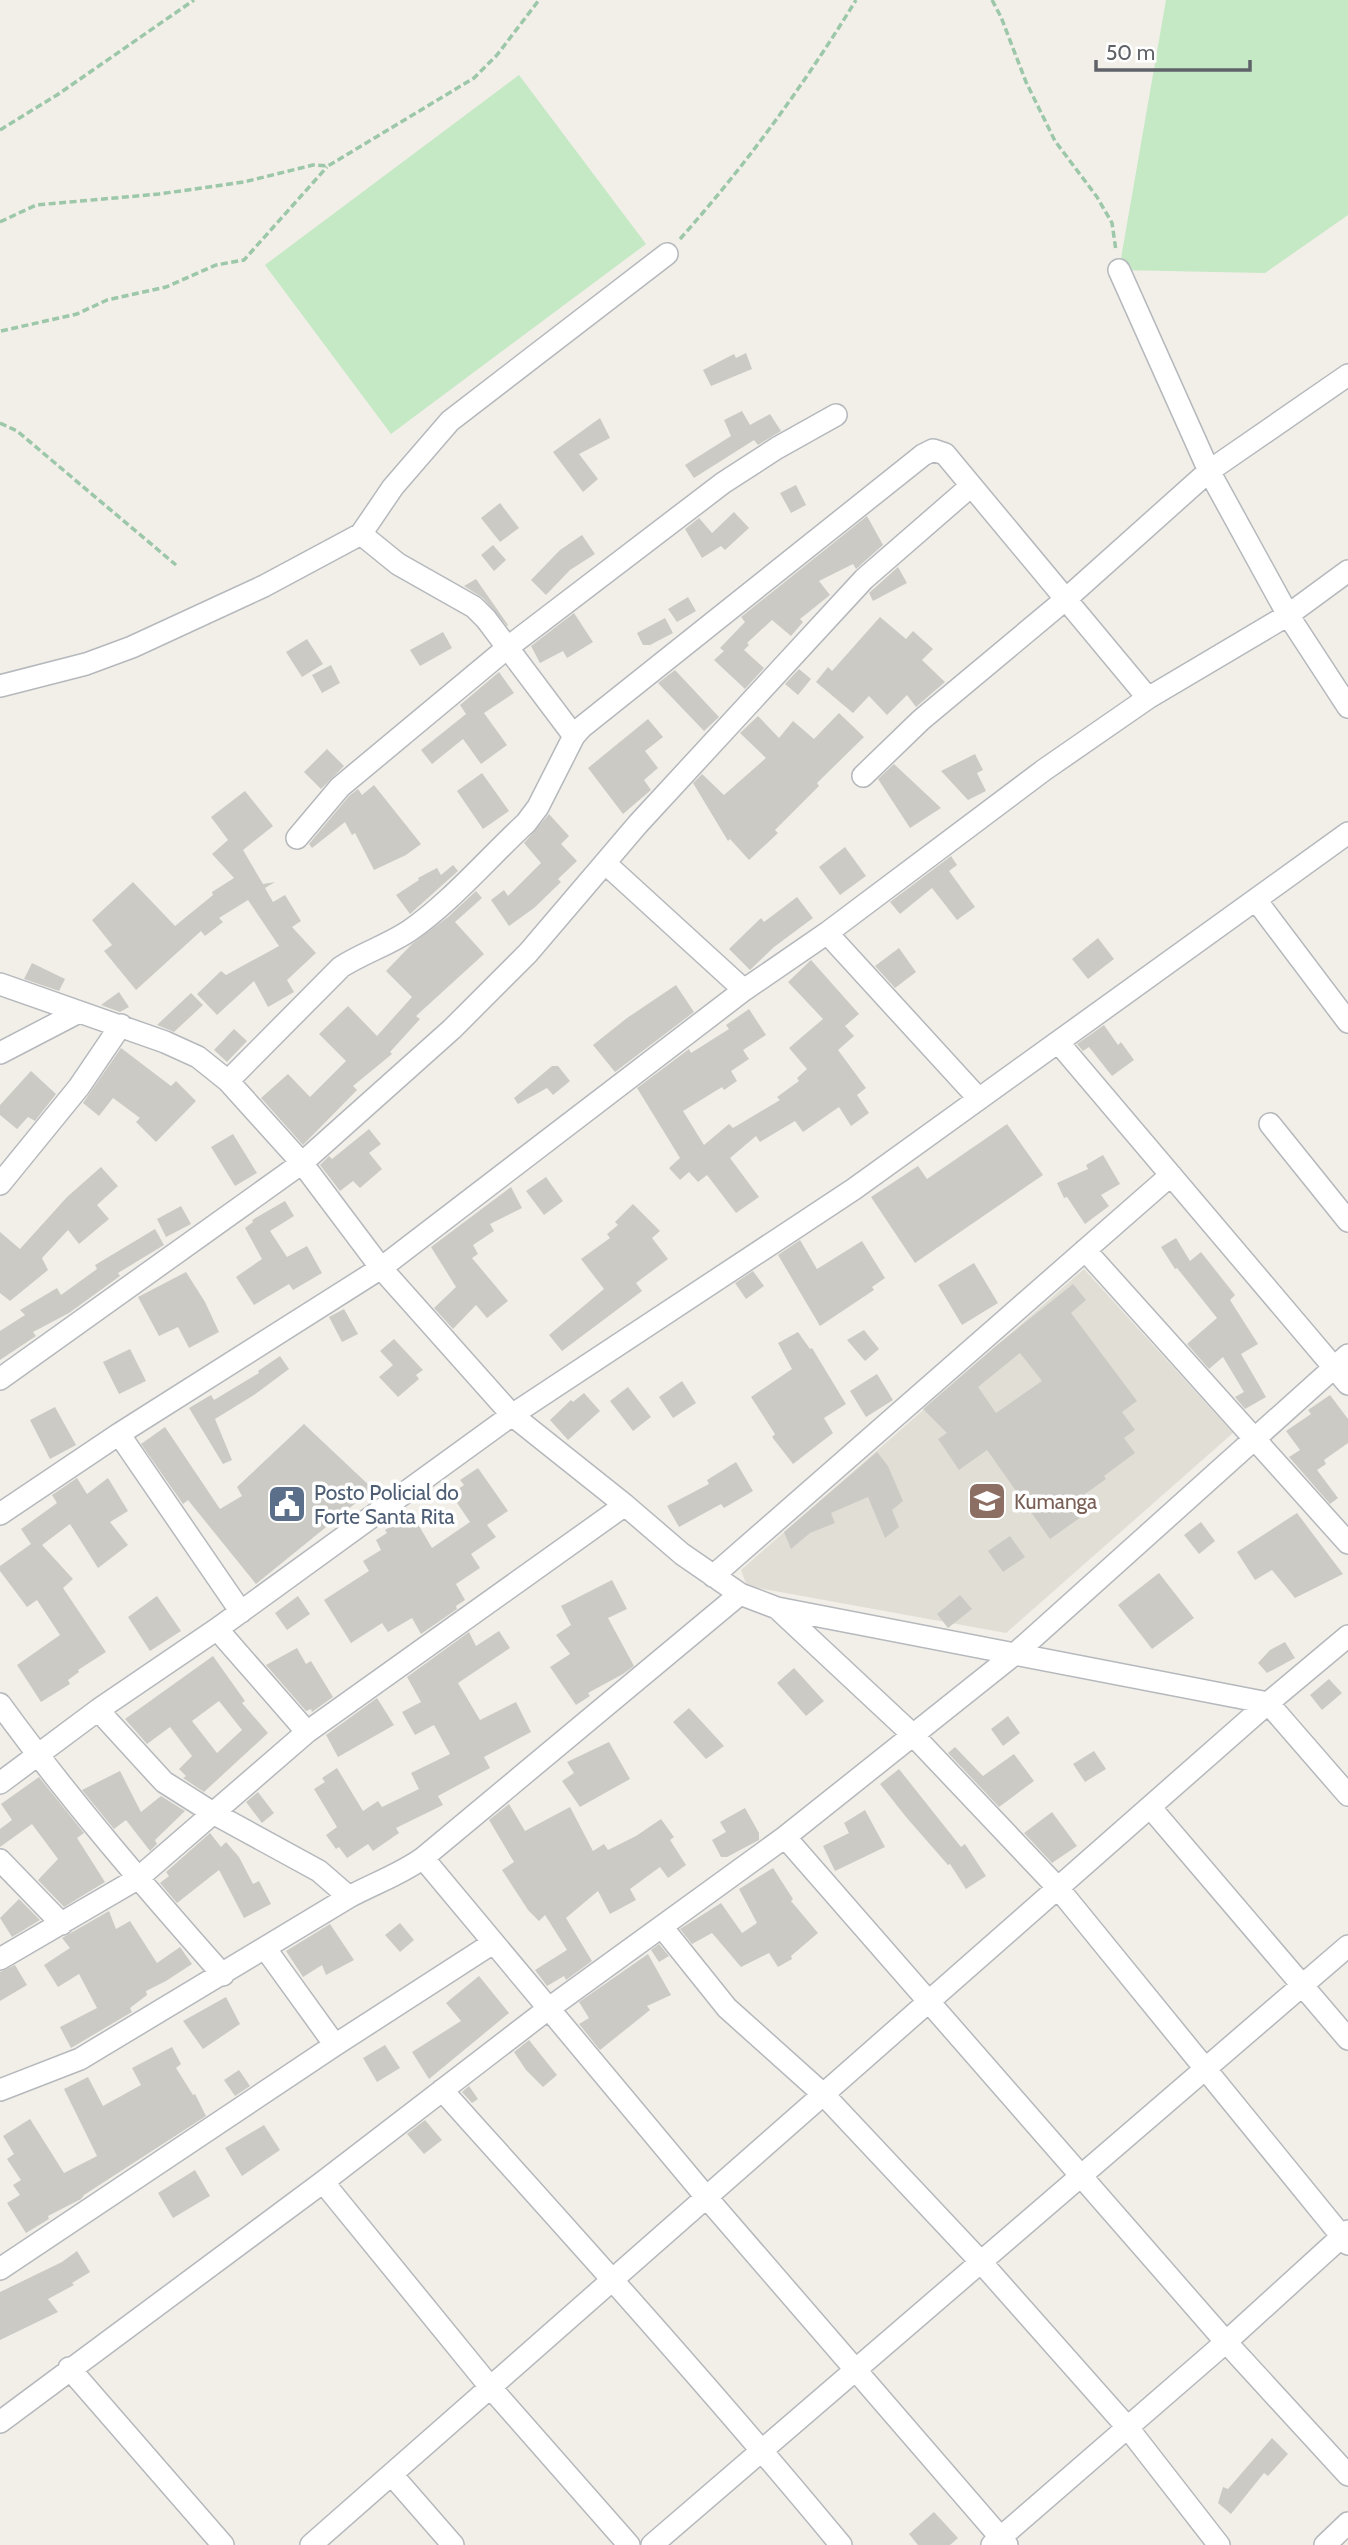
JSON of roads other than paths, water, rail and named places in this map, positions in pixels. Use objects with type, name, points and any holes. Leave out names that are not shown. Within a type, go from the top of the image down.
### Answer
[{"type":"street","points":[[0,686],[86,664],[132,647],[264,586],[361,534],[393,487],[450,421],[667,254]]},
{"type":"street","points":[[1119,270],[1209,471],[1289,615],[1348,707]]},
{"type":"street","points":[[863,776],[921,720],[1066,599],[1209,471],[1348,375]]},
{"type":"street","points":[[297,838],[340,787],[507,648],[723,483],[836,415]]},
{"type":"street","points":[[228,1081],[341,967],[359,955],[406,934],[425,920],[526,823],[538,807],[574,736],[582,727],[923,454],[933,450],[945,454],[1148,698]]},
{"type":"street","points":[[0,1379],[302,1163],[452,1029],[528,953],[605,863],[864,579],[971,486]]},
{"type":"street","points":[[361,534],[398,564],[474,607],[574,736]]},
{"type":"street","points":[[0,1514],[120,1434],[381,1268],[744,990],[827,933],[1044,770],[1148,698],[1289,615],[1348,571]]},
{"type":"street","points":[[0,1783],[512,1415],[854,1189],[1348,833]]},
{"type":"street","points":[[605,863],[744,990]]},
{"type":"street","points":[[1256,900],[1348,1022]]},
{"type":"street","points":[[827,933],[979,1099]]},
{"type":"street","points":[[0,984],[77,1013],[121,1025],[198,1057],[228,1081],[302,1163],[381,1268],[512,1415],[682,1554],[740,1594],[777,1608],[1268,1703],[1348,1795]]},
{"type":"street","points":[[0,1053],[77,1013]]},
{"type":"street","points":[[0,1184],[79,1087],[121,1025]]},
{"type":"street","points":[[1058,1042],[1171,1175],[1341,1361],[1348,1384]]},
{"type":"street","points":[[1270,1124],[1348,1221]]},
{"type":"street","points":[[713,1576],[1171,1175]]},
{"type":"street","points":[[1085,1250],[1348,1543]]},
{"type":"street","points":[[0,2422],[69,2368],[323,2182],[548,2009],[785,1837],[914,1735],[1016,1653],[1341,1361]]},
{"type":"street","points":[[120,1434],[241,1612]]},
{"type":"street","points":[[0,1959],[137,1879],[307,1731],[625,1505]]},
{"type":"street","points":[[0,2090],[80,2059],[349,1897],[409,1868],[740,1594]]},
{"type":"street","points":[[423,1858],[1000,2542],[1346,2237],[1204,2070],[1058,1888],[914,1735],[777,1608]]},
{"type":"street","points":[[217,1629],[307,1731]]},
{"type":"street","points":[[311,2545],[1268,1703],[1348,1636]]},
{"type":"street","points":[[0,1704],[38,1756],[137,1879],[222,1975]]},
{"type":"street","points":[[98,1710],[164,1782],[213,1813],[319,1871],[349,1897]]},
{"type":"street","points":[[1150,1807],[1348,2039]]},
{"type":"street","points":[[785,1837],[1226,2343],[1348,2475]]},
{"type":"street","points":[[0,1860],[62,1924]]},
{"type":"street","points":[[662,1927],[727,2008],[824,2095],[980,2261],[1128,2428],[1220,2545]]},
{"type":"street","points":[[0,2269],[335,2045],[494,1943]]},
{"type":"street","points":[[652,2545],[1348,1946]]},
{"type":"street","points":[[265,1948],[335,2045]]},
{"type":"street","points":[[442,2090],[614,2280],[841,2545]]},
{"type":"street","points":[[323,2182],[491,2388],[629,2545]]},
{"type":"street","points":[[69,2368],[223,2545]]},
{"type":"street","points":[[392,2475],[453,2545]]},
{"type":"street","points":[[1325,2545],[1348,2523]]},
{"type":"place","name":"Kumanga","points":[[987,1501]]},
{"type":"place","name":"Posto Policial do Forte Santa Rita","points":[[287,1504]]}]
